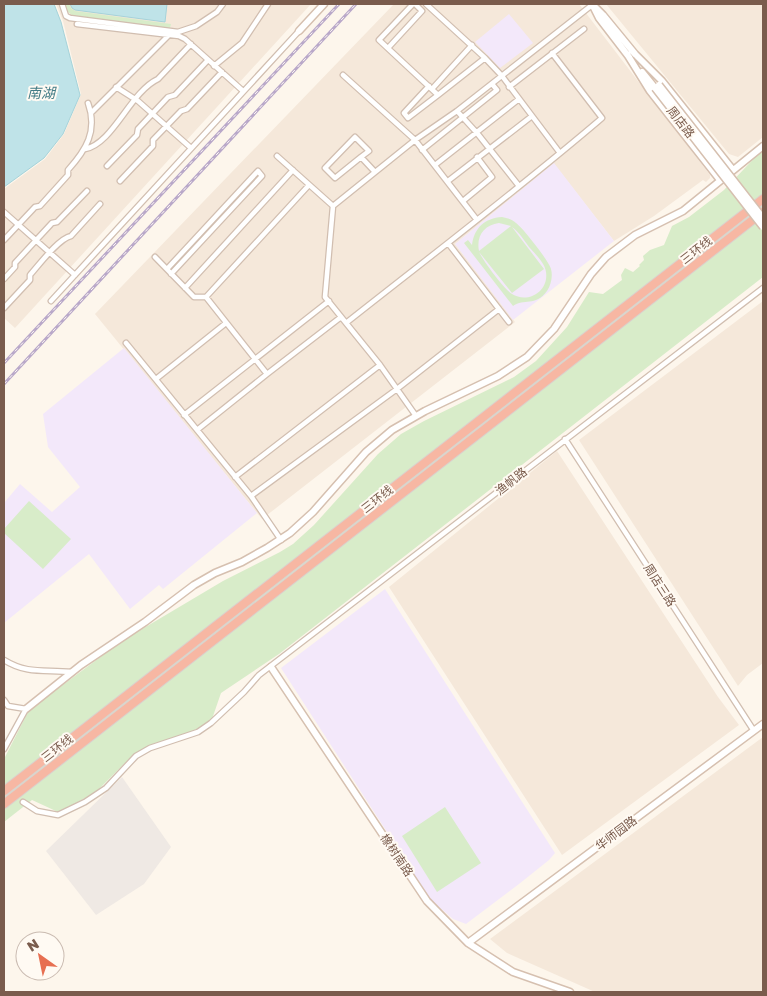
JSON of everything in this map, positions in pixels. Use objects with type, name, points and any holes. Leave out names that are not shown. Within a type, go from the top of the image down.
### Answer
[{"type":"highway","name":"三环线","points":[[4,791],[763,199]]},
{"type":"highway","name":"三环线","points":[[4,804],[763,212]]},
{"type":"street","points":[[62,4],[66,16],[70,18],[178,32],[196,26],[217,12],[223,4]]},
{"type":"street","points":[[214,66],[242,43],[268,4]]},
{"type":"street","points":[[51,301],[324,4]]},
{"type":"street","points":[[388,48],[422,10],[414,4],[380,40],[388,48],[430,88],[438,95]]},
{"type":"street","points":[[426,4],[472,45],[502,76],[560,153]]},
{"type":"street","points":[[416,416],[380,365],[325,297],[333,206],[415,140],[457,111],[593,4]]},
{"type":"street","name":"周店路","points":[[593,4],[601,17],[763,218]]},
{"type":"street","points":[[77,24],[179,36],[191,44],[243,91]]},
{"type":"street","points":[[509,86],[584,29]]},
{"type":"street","points":[[91,113],[169,35]]},
{"type":"street","points":[[85,149],[93,148],[121,119],[124,111],[135,99],[152,82],[158,79],[191,44]]},
{"type":"street","points":[[397,124],[405,115],[404,113],[472,45]]},
{"type":"street","points":[[346,323],[602,118],[552,53]]},
{"type":"street","points":[[630,53],[662,81],[733,170]]},
{"type":"street","points":[[630,53],[650,91],[720,180]]},
{"type":"street","points":[[405,115],[408,118],[485,58]]},
{"type":"street","points":[[107,166],[137,135],[138,129],[168,97],[175,95],[208,60]]},
{"type":"street","points":[[120,181],[153,146],[153,140],[222,72]]},
{"type":"street","points":[[343,75],[415,140],[477,220]]},
{"type":"street","points":[[422,150],[497,90],[492,84]]},
{"type":"street","points":[[116,86],[135,99],[191,148]]},
{"type":"street","name":"周店路","points":[[657,86],[763,227]]},
{"type":"street","points":[[435,165],[519,99]]},
{"type":"street","points":[[4,240],[34,208],[40,206],[68,175],[68,170],[85,149],[90,131],[91,113],[88,103]]},
{"type":"street","points":[[457,111],[519,186]]},
{"type":"street","points":[[448,181],[532,116]]},
{"type":"street","points":[[355,137],[369,151],[361,157],[335,178],[326,168],[355,137]]},
{"type":"street","points":[[4,749],[26,709],[72,672],[194,585],[215,573],[242,562],[281,540],[313,512],[373,446],[392,430],[416,416],[498,376],[527,357],[554,329],[591,274],[606,257],[635,235],[682,211],[763,146]]},
{"type":"street","points":[[277,156],[333,206]]},
{"type":"street","points":[[361,157],[375,172]]},
{"type":"street","points":[[463,201],[492,177],[477,158]]},
{"type":"street","points":[[185,288],[293,170]]},
{"type":"street","points":[[167,269],[258,171],[262,176],[171,274]]},
{"type":"street","points":[[155,257],[194,297],[206,297],[309,185]]},
{"type":"street","points":[[4,279],[15,267],[15,263],[52,223],[57,222],[87,191]]},
{"type":"street","points":[[4,308],[30,280],[30,275],[50,253],[64,238],[70,236],[100,204]]},
{"type":"street","points":[[4,212],[75,275]]},
{"type":"street","points":[[206,226],[211,231]]},
{"type":"street","points":[[448,243],[509,322]]},
{"type":"street","name":"渔帆路","points":[[23,802],[37,810],[58,815],[106,788],[136,756],[150,748],[198,732],[271,666],[763,288]]},
{"type":"street","points":[[206,297],[268,374]]},
{"type":"street","points":[[184,415],[329,301]]},
{"type":"street","points":[[251,496],[396,389],[499,309]]},
{"type":"street","points":[[197,430],[341,317]]},
{"type":"street","points":[[156,379],[226,323]]},
{"type":"street","points":[[126,342],[251,496],[281,540]]},
{"type":"street","points":[[235,477],[380,365]]},
{"type":"street","name":"周店三路","points":[[565,439],[754,731]]},
{"type":"street","points":[[4,660],[20,668],[34,671],[72,672]]},
{"type":"street","name":"橡树南路","points":[[271,666],[427,901],[468,943],[513,972],[570,992]]},
{"type":"street","points":[[4,700],[8,706],[26,709]]},
{"type":"street","name":"华师园路","points":[[468,943],[763,724]]},
{"type":"shaded area","points":[[56,4],[311,4],[15,328],[4,318],[4,189],[45,159],[64,134],[81,94],[63,21]]},
{"type":"shaded area","points":[[394,4],[579,4],[710,175],[710,178],[706,182],[703,180],[654,216],[614,241],[554,164],[455,244],[515,322],[262,519],[95,314]]},
{"type":"shaded area","points":[[606,4],[763,4],[763,137],[738,157],[729,154]]},
{"type":"shaded area","points":[[509,14],[533,43],[500,68],[475,42]]},
{"type":"shaded area","points":[[554,163],[614,241],[513,320],[455,244]]},
{"type":"shaded area","points":[[763,301],[763,663],[747,675],[738,686],[579,440]]},
{"type":"shaded area","points":[[124,348],[257,513],[163,589],[159,585],[130,609],[89,554],[4,623],[4,503],[20,484],[52,512],[80,487],[48,447],[43,414]]},
{"type":"shaded area","points":[[557,451],[718,697],[739,725],[562,855],[389,587]]},
{"type":"shaded area","points":[[385,589],[555,853],[519,884],[466,924],[453,919],[431,900],[281,668]]},
{"type":"shaded area","points":[[763,737],[763,992],[595,992],[507,953],[490,939]]},
{"type":"shaded area","points":[[122,777],[171,847],[144,884],[96,915],[46,851]]},
{"type":"green space","points":[[64,4],[69,4],[75,11],[171,24],[170,28],[73,16],[67,11]]},
{"type":"green space","points":[[763,149],[763,277],[279,654],[221,693],[211,722],[183,737],[155,743],[133,755],[95,793],[58,812],[32,800],[4,822],[4,759],[29,710],[122,641],[223,581],[293,544],[314,525],[378,454],[401,434],[514,377],[536,361],[567,327],[589,292],[603,294],[622,280],[621,275],[625,268],[633,272],[644,260],[643,256],[650,250],[664,245],[672,226],[689,217],[724,190]]},
{"type":"green space","points":[[506,218],[516,223],[546,259],[551,269],[551,283],[547,291],[543,296],[534,301],[513,306],[464,243],[468,240],[472,245],[475,234],[481,225],[490,219]],"holes":[[[499,223],[511,226],[479,251],[478,246],[482,232],[489,226]],[[512,227],[544,265],[546,272],[546,279],[541,290],[531,296],[518,297],[508,291],[494,275],[479,252],[512,293],[544,269]]]},
{"type":"green space","points":[[29,501],[71,539],[43,569],[4,533],[4,529]]},
{"type":"green space","points":[[445,807],[481,863],[437,892],[402,836]]},
{"type":"water","name":"南湖","points":[[4,4],[54,4],[61,22],[80,95],[63,134],[44,158],[4,187]]},
{"type":"water","points":[[70,4],[167,4],[165,22],[75,10]]},
{"type":"railway","points":[[4,363],[339,4]]},
{"type":"railway","points":[[4,384],[356,4]]}]
